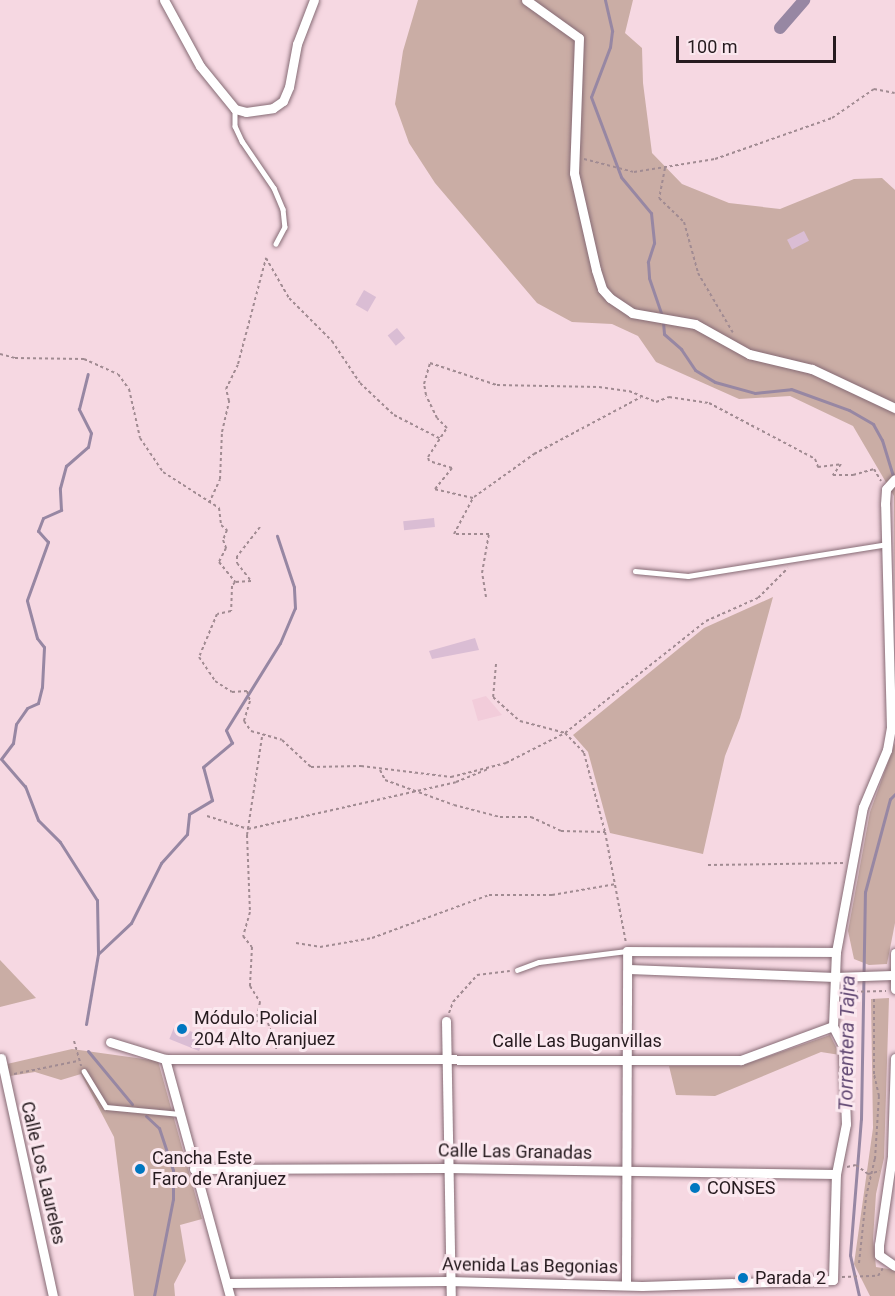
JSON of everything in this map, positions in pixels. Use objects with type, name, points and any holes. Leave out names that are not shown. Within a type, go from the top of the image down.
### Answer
[{"type":"street","points":[[164,0],[200,66],[235,109],[260,111],[283,101],[297,44],[314,0]]},
{"type":"street","points":[[526,0],[579,38],[574,173],[602,289],[619,306],[657,319],[695,324],[749,354],[812,369],[895,408]]},
{"type":"street","points":[[833,1280],[836,1174],[846,1124],[843,1046],[833,1026],[836,952],[863,807],[887,750],[891,728],[886,489],[895,479]]},
{"type":"street","points":[[626,1284],[625,1057],[629,969],[627,951],[836,952]]},
{"type":"street","points":[[895,953],[892,975],[895,989]]},
{"type":"street","points":[[629,969],[835,982],[856,976],[892,975]]},
{"type":"street","points":[[447,1021],[448,1281],[451,1296]]},
{"type":"street","name":"Calle Las Buganvillas","points":[[110,1042],[165,1059],[625,1057],[741,1060],[833,1026]]},
{"type":"street","name":"Calle Los Laureles","points":[[1,1058],[53,1296]]},
{"type":"street","points":[[890,1265],[879,1255],[879,1245],[893,1157],[895,1058]]},
{"type":"street","points":[[165,1059],[230,1296]]},
{"type":"street","name":"Calle Las Granadas","points":[[194,1169],[447,1168],[836,1174]]},
{"type":"street","name":"Avenida Las Begonias","points":[[227,1283],[448,1281],[626,1284],[642,1291],[833,1280]]},
{"type":"street","points":[[742,1296],[743,1285]]},
{"type":"lane","points":[[235,109],[235,126],[242,141],[274,189],[283,209],[285,227],[276,244]]},
{"type":"lane","points":[[635,571],[688,576],[797,556],[887,544]]},
{"type":"lane","points":[[517,970],[539,962],[627,951]]},
{"type":"lane","points":[[84,1071],[106,1107],[180,1114]]},
{"type":"path","points":[[575,157],[634,172],[715,159],[774,141],[832,118],[874,89],[895,93]]},
{"type":"path","points":[[665,168],[659,198],[684,222],[698,273],[716,308],[727,318],[733,333],[732,345]]},
{"type":"path","points":[[209,503],[220,479],[222,432],[229,401],[226,389],[238,364],[266,258],[289,298],[332,341],[360,383],[394,415],[441,439]]},
{"type":"path","points":[[0,354],[15,358],[84,359],[118,374],[129,389],[146,449],[174,481],[219,508],[221,525],[227,530],[223,540],[226,548],[219,562],[235,582],[245,584],[251,580],[237,563],[237,556],[260,527]]},
{"type":"path","points":[[473,498],[435,489],[452,468],[429,461],[428,457],[447,428],[437,418],[426,395],[424,384],[430,363],[498,385],[599,387],[629,391],[656,402],[669,397],[709,403],[815,459],[819,467],[841,464],[833,476],[853,476],[874,469],[886,489]]},
{"type":"path","points":[[486,597],[482,573],[489,534],[454,534],[473,498],[534,454],[641,397]]},
{"type":"path","points":[[207,816],[248,829],[420,791],[497,766],[565,733],[706,621],[758,598],[797,556]]},
{"type":"path","points":[[235,582],[231,610],[217,614],[199,657],[215,681],[232,692],[247,691],[250,701],[244,721],[262,736],[282,740],[311,767],[380,770],[451,777],[497,766]]},
{"type":"path","points":[[496,664],[493,697],[520,721],[565,733],[584,753],[605,832],[627,951]]},
{"type":"path","points":[[262,736],[252,787],[248,829],[250,912],[243,936],[252,948],[250,986],[260,1002],[256,1021],[268,1023],[279,1058]]},
{"type":"path","points":[[380,770],[385,780],[454,805],[500,816],[531,817],[561,831],[605,832]]},
{"type":"path","points":[[708,865],[853,863]]},
{"type":"path","points":[[296,943],[320,947],[372,938],[489,895],[552,896],[616,884]]},
{"type":"path","points":[[447,1021],[453,1002],[477,975],[517,970]]},
{"type":"path","points":[[847,992],[880,991]]},
{"type":"path","points":[[859,1263],[872,1173],[879,1096],[874,1074],[874,998]]},
{"type":"path","points":[[75,1041],[78,1060],[84,1071]]},
{"type":"path","points":[[4,1076],[78,1060]]},
{"type":"path","points":[[836,1174],[850,1165],[872,1173],[890,1175]]},
{"type":"path","points":[[833,1280],[854,1274],[878,1276],[890,1265]]},
{"type":"shaded area","points":[[418,0],[633,0],[625,33],[642,48],[643,83],[652,153],[682,184],[729,203],[780,209],[854,179],[882,178],[895,190],[895,637],[894,496],[853,426],[790,396],[739,399],[656,362],[638,336],[612,324],[572,322],[537,303],[435,183],[409,143],[395,104],[403,51]]},
{"type":"shaded area","points":[[773,597],[740,718],[725,756],[703,854],[610,833],[588,752],[573,735],[704,628]]},
{"type":"shaded area","points":[[486,696],[502,715],[478,721],[472,700]]},
{"type":"shaded area","points":[[895,743],[895,923],[887,964],[869,965],[854,959],[848,931],[870,812]]},
{"type":"shaded area","points":[[0,960],[36,998],[0,1007]]},
{"type":"shaded area","points":[[889,998],[884,1158],[876,1194],[873,1239],[876,1267],[895,1270],[895,1296],[870,1296],[854,1264],[873,1128],[871,999]]},
{"type":"shaded area","points":[[830,1035],[840,1055],[821,1052],[715,1096],[676,1095],[669,1066],[740,1066]]},
{"type":"shaded area","points":[[72,1049],[158,1061],[202,1219],[180,1225],[186,1261],[174,1284],[175,1296],[134,1296],[114,1137],[81,1074],[61,1080],[35,1072],[10,1076],[7,1064]]},
{"type":"building","points":[[804,231],[809,241],[792,249],[787,240]]},
{"type":"building","points":[[364,290],[376,297],[368,312],[356,305]]},
{"type":"building","points":[[397,328],[405,338],[396,346],[388,336]]},
{"type":"building","points":[[434,518],[435,527],[404,530],[403,521]]},
{"type":"building","points":[[475,638],[479,650],[432,659],[429,651]]},
{"type":"building","points":[[175,1025],[205,1037],[199,1051],[169,1039]]},
{"type":"waterway","name":"Torrentera Tajra","points":[[605,0],[612,31],[610,47],[591,97],[621,177],[651,213],[654,243],[648,262],[649,278],[662,315]]},
{"type":"waterway","points":[[780,28],[804,0]]},
{"type":"waterway","name":"Torrentera Tajra","points":[[663,322],[664,334],[681,349],[695,370],[715,382],[755,393],[791,389],[849,410],[873,424],[882,440],[893,477]]},
{"type":"waterway","points":[[1,759],[13,743],[16,724],[27,708],[38,703],[42,687],[44,647],[37,638],[27,600],[48,542],[38,531],[43,518],[61,510],[60,488],[66,466],[88,447],[91,433],[79,409],[88,374]]},
{"type":"waterway","points":[[98,954],[131,923],[161,863],[187,834],[189,814],[212,800],[203,767],[232,743],[226,730],[280,643],[295,608],[294,587],[277,536]]},
{"type":"waterway","points":[[2,760],[25,786],[38,820],[60,842],[97,900],[98,954],[86,1024]]},
{"type":"waterway","name":"Torrentera Tajra","points":[[859,1296],[850,1255],[861,1119],[865,892],[890,799],[895,794]]},
{"type":"waterway","points":[[88,1051],[132,1104]]},
{"type":"waterway","points":[[146,1116],[159,1128],[173,1170],[173,1199],[154,1296]]},
{"type":"place","name":"Módulo Policial 204 Alto Aranjuez","points":[[182,1029]]},
{"type":"place","name":"Cancha Este Faro de Aranjuez","points":[[140,1169]]},
{"type":"place","name":"CONSES","points":[[695,1188]]},
{"type":"place","name":"Parada 2","points":[[743,1278]]}]
